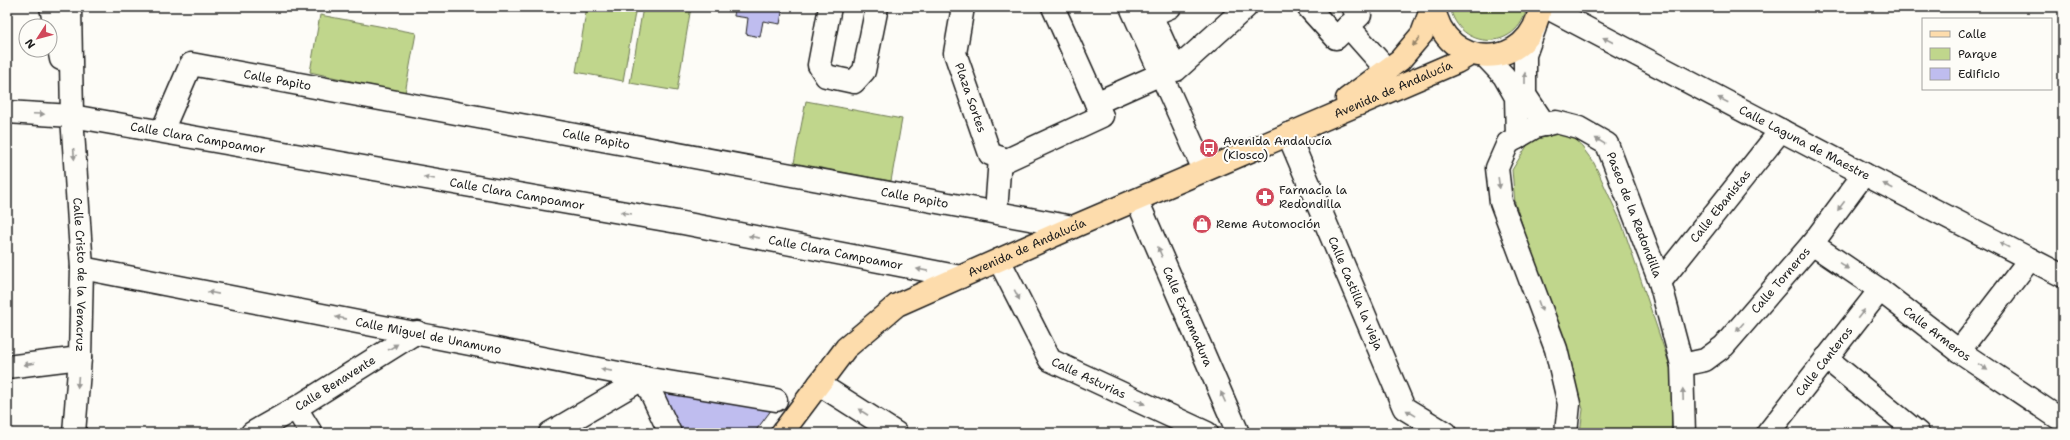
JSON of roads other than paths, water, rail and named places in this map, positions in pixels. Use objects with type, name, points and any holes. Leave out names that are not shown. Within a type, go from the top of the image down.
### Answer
[{"type":"main road","points":[[1433,7],[1436,19],[1444,34],[1456,46],[1478,55]]},
{"type":"main road","name":"Avenida de Andalucía","points":[[1315,122],[1400,60],[1422,34],[1433,7]]},
{"type":"main road","name":"Avenida de Andalucía","points":[[782,433],[846,348],[897,305],[1204,170],[1457,62],[1478,55],[1501,55],[1514,49],[1526,39],[1537,17]]},
{"type":"street","points":[[51,7],[72,116]]},
{"type":"street","points":[[70,7],[72,116]]},
{"type":"street","points":[[830,7],[819,65],[826,76],[854,82],[864,71],[877,7]]},
{"type":"street","name":"Plaza Sortes","points":[[963,7],[955,53],[990,154],[1000,158]]},
{"type":"street","points":[[996,212],[1000,158],[1007,160],[1102,116],[1053,7]]},
{"type":"street","points":[[1131,7],[1176,70],[1246,7]]},
{"type":"street","points":[[1170,7],[1151,15],[1161,74],[1204,170]]},
{"type":"street","points":[[1308,7],[1336,38],[1350,16],[1387,70]]},
{"type":"street","name":"Calle Laguna de Maestre","points":[[1546,7],[1578,15],[1781,130],[2063,276]]},
{"type":"street","points":[[1537,17],[1526,55],[1525,95],[1545,125]]},
{"type":"street","points":[[1478,55],[1504,76],[1516,97],[1517,138]]},
{"type":"street","name":"Calle Papito","points":[[162,131],[191,59],[1073,227]]},
{"type":"street","points":[[1096,103],[1161,74]]},
{"type":"street","name":"Calle Clara Campoamor","points":[[7,112],[72,116],[162,131],[683,223],[961,277]]},
{"type":"street","name":"Calle Cristo de la Veracruz","points":[[72,116],[82,268],[80,358],[74,433]]},
{"type":"street","name":"Paseo de la Redondilla","points":[[1566,433],[1569,404],[1556,349],[1501,202],[1497,168],[1508,143],[1535,127],[1556,122],[1579,128],[1607,144],[1660,282],[1682,365],[1684,433]]},
{"type":"street","name":"Calle Ebanistas","points":[[1660,282],[1781,130]]},
{"type":"street","name":"Calle Castilla la vieja","points":[[1288,134],[1404,408],[1445,433]]},
{"type":"street","name":"Calle Torneros","points":[[1682,365],[1705,360],[1724,346],[1812,244],[1864,174]]},
{"type":"street","name":"Calle Extremadura","points":[[1137,200],[1238,433]]},
{"type":"street","name":"Calle Armeros","points":[[1812,244],[1880,290],[1959,350],[2063,421]]},
{"type":"street","points":[[1959,350],[2030,259]]},
{"type":"street","name":"Calle Asturias","points":[[999,260],[1050,360],[1207,433]]},
{"type":"street","name":"Calle Miguel de Unamuno","points":[[82,268],[417,332],[644,378],[776,400]]},
{"type":"street","name":"Calle Canteros","points":[[1768,433],[1880,290]]},
{"type":"street","name":"Calle Benavente","points":[[252,433],[296,408],[417,332]]},
{"type":"street","points":[[7,367],[80,358]]},
{"type":"street","points":[[1826,358],[1918,433]]},
{"type":"street","points":[[550,433],[644,378],[670,433]]},
{"type":"street","points":[[819,384],[896,433]]},
{"type":"street","points":[[296,408],[311,433]]},
{"type":"place","name":"Avenida Andalucía (Kiosco)","points":[[1209,148]]},
{"type":"place","name":"Farmacia la Redondilla","points":[[1265,197]]},
{"type":"place","name":"Reme Automoción","points":[[1202,224]]}]
